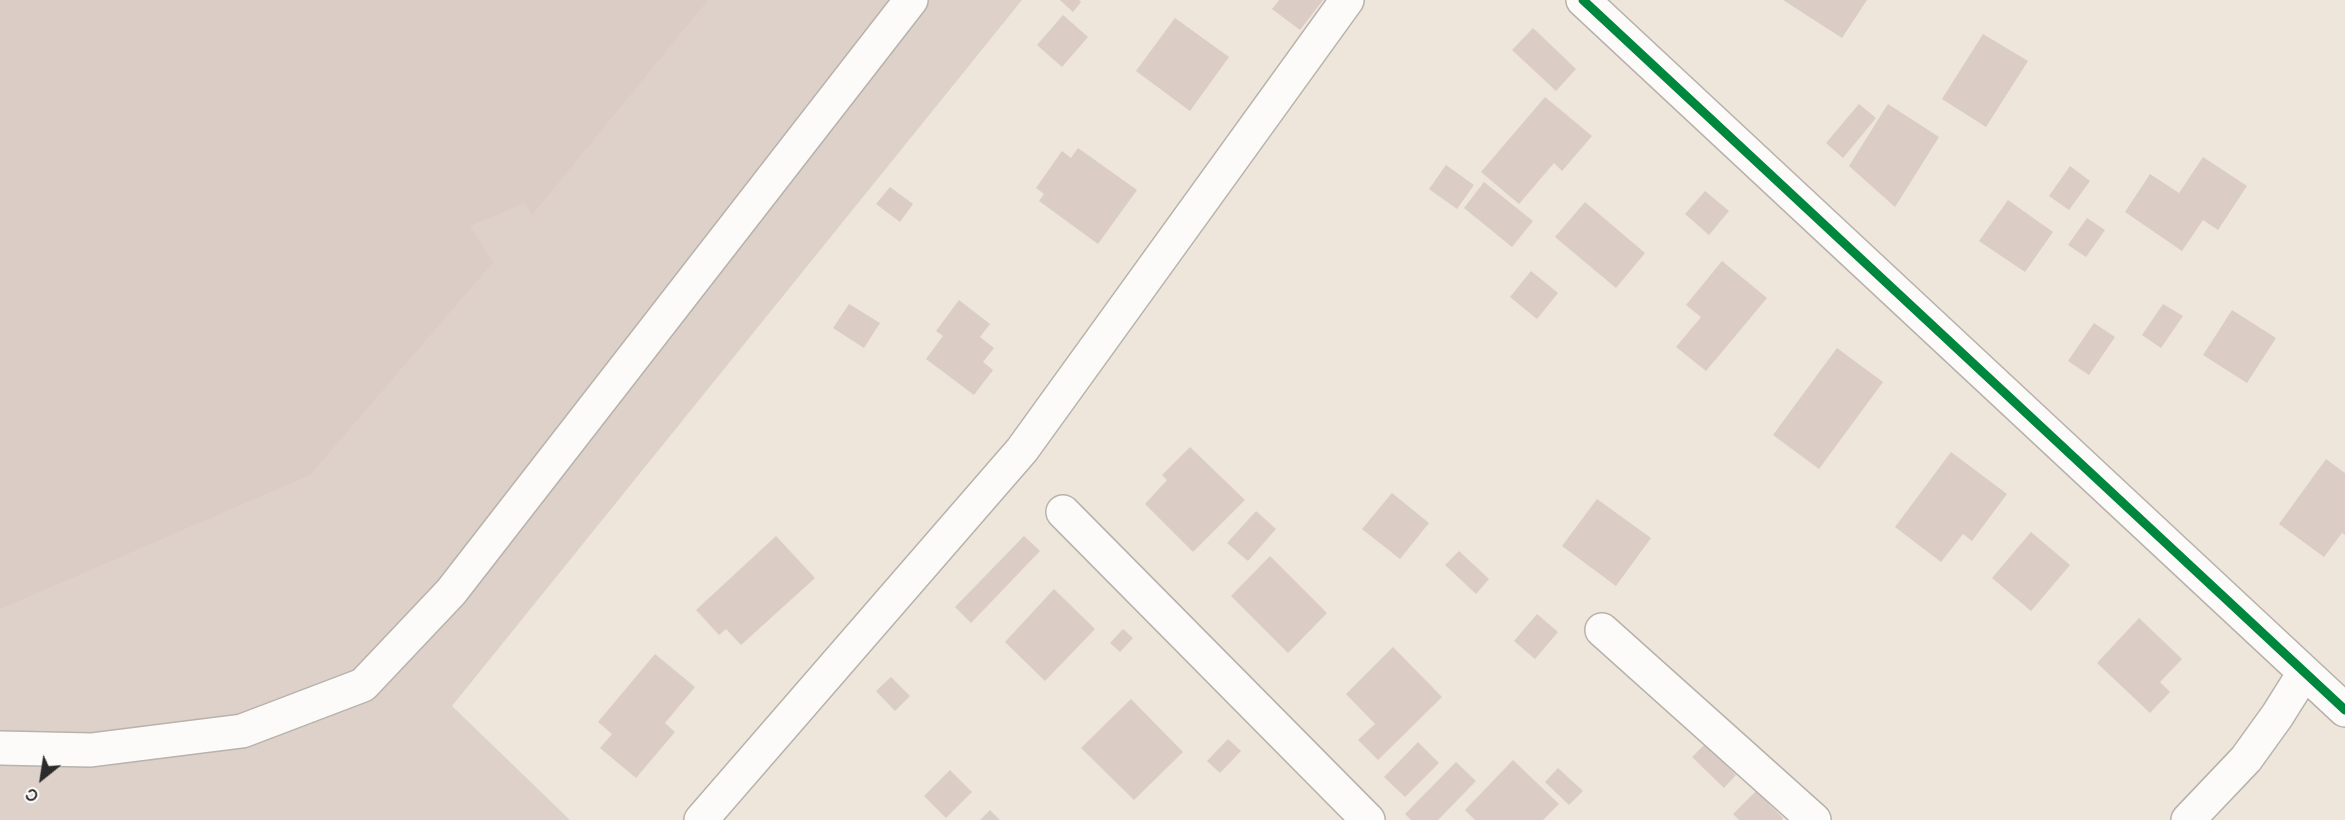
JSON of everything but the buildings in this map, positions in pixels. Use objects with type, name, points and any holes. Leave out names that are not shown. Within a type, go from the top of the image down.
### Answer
[{"type":"street","points":[[0,748],[91,750],[242,731],[363,685],[451,592],[911,0]]},
{"type":"street","points":[[701,820],[1022,450],[1347,0]]},
{"type":"street","points":[[1583,0],[2345,710]]},
{"type":"street","points":[[1063,512],[1368,820]]},
{"type":"street","points":[[1602,630],[1814,820]]},
{"type":"street","points":[[2188,820],[2246,759],[2304,673]]},
{"type":"shaded area","points":[[0,0],[1022,0],[452,706],[570,820],[0,820]]},
{"type":"cycle path","points":[[1583,0],[2345,710]]}]
